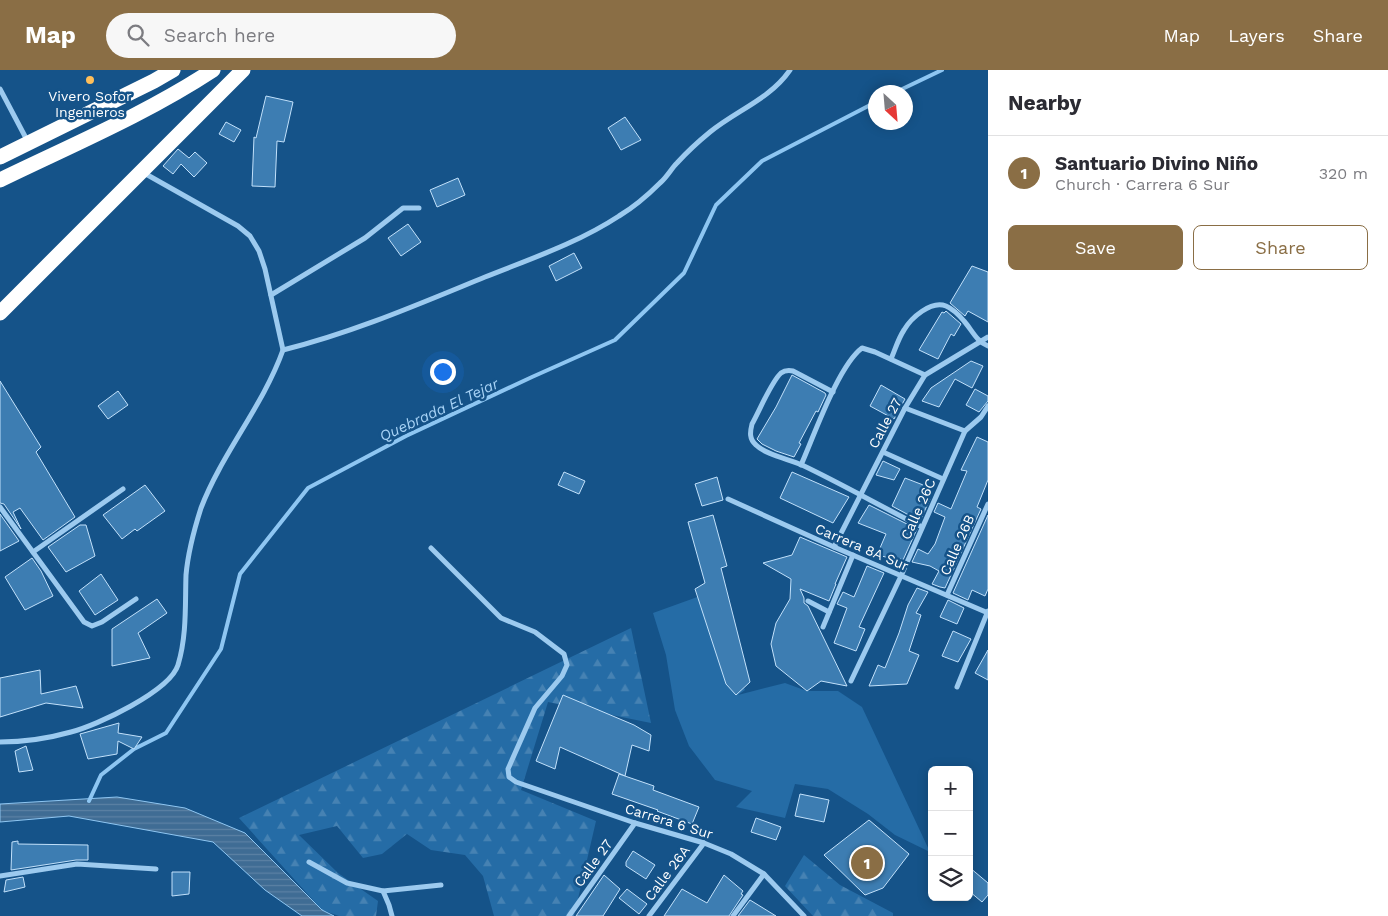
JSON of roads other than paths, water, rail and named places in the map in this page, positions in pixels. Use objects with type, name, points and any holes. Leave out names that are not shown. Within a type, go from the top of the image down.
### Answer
[{"type":"highway","points":[[0,157],[173,70]]},
{"type":"highway","points":[[0,180],[140,112],[213,70]]},
{"type":"highway","points":[[0,313],[243,70]]},
{"type":"street","points":[[283,350],[314,342],[401,311],[550,251],[594,231],[620,216],[640,201],[661,183],[692,148],[727,119],[774,90],[790,70]]},
{"type":"street","points":[[0,89],[29,144]]},
{"type":"street","points":[[0,742],[27,742],[73,732],[142,700],[163,684],[177,668],[183,645],[189,551],[202,507],[278,363],[283,350],[259,250],[250,236],[238,226],[141,172]]},
{"type":"street","points":[[271,295],[364,238],[403,208],[419,208]]},
{"type":"street","points":[[891,359],[904,330],[920,313],[935,305],[945,306],[956,312],[980,343],[988,346]]},
{"type":"street","name":"Calle 27","points":[[834,547],[905,408],[925,376],[988,338]]},
{"type":"street","points":[[801,465],[833,392],[850,360],[862,348],[891,359],[925,376]]},
{"type":"street","points":[[833,392],[793,371],[787,370],[781,373],[752,424],[750,431],[752,440],[756,446],[801,465],[922,527]]},
{"type":"street","name":"Calle 26C","points":[[851,681],[901,576],[965,431],[981,417],[988,406]]},
{"type":"street","points":[[905,408],[965,431]]},
{"type":"street","points":[[883,452],[943,479]]},
{"type":"street","points":[[33,552],[123,489]]},
{"type":"street","name":"Carrera 8A Sur","points":[[728,500],[988,612]]},
{"type":"street","name":"Calle 26B","points":[[947,595],[988,504]]},
{"type":"street","points":[[0,507],[84,622],[92,626],[102,622],[136,599]]},
{"type":"street","name":"Carrera 6 Sur","points":[[432,548],[501,618],[535,632],[564,654],[567,665],[562,676],[535,708],[508,769],[509,777],[516,782],[635,823],[704,842],[730,854],[764,874],[804,916]]},
{"type":"street","points":[[823,627],[853,555]]},
{"type":"street","points":[[808,601],[829,612]]},
{"type":"street","points":[[957,687],[988,612]]},
{"type":"street","name":"Calle 27","points":[[569,916],[635,823]]},
{"type":"street","name":"Calle 26A","points":[[649,916],[704,842]]},
{"type":"street","points":[[310,862],[347,883],[382,890],[441,884]]},
{"type":"street","points":[[0,876],[78,864],[156,869]]},
{"type":"street","points":[[733,916],[764,874]]},
{"type":"street","points":[[382,890],[392,916]]},
{"type":"waterway","name":"Quebrada El Tejar","points":[[911,85],[942,70]]},
{"type":"waterway","name":"Quebrada El Tejar","points":[[89,801],[101,775],[134,749],[166,733],[221,649],[240,574],[308,488],[406,436],[615,340],[684,273],[716,205],[762,161],[868,106]]},
{"type":"place","name":"Vivero Sofor Ingenieros","points":[[90,80]]},
{"type":"place","name":"Santuario Divino Niño","points":[[867,863]]}]
